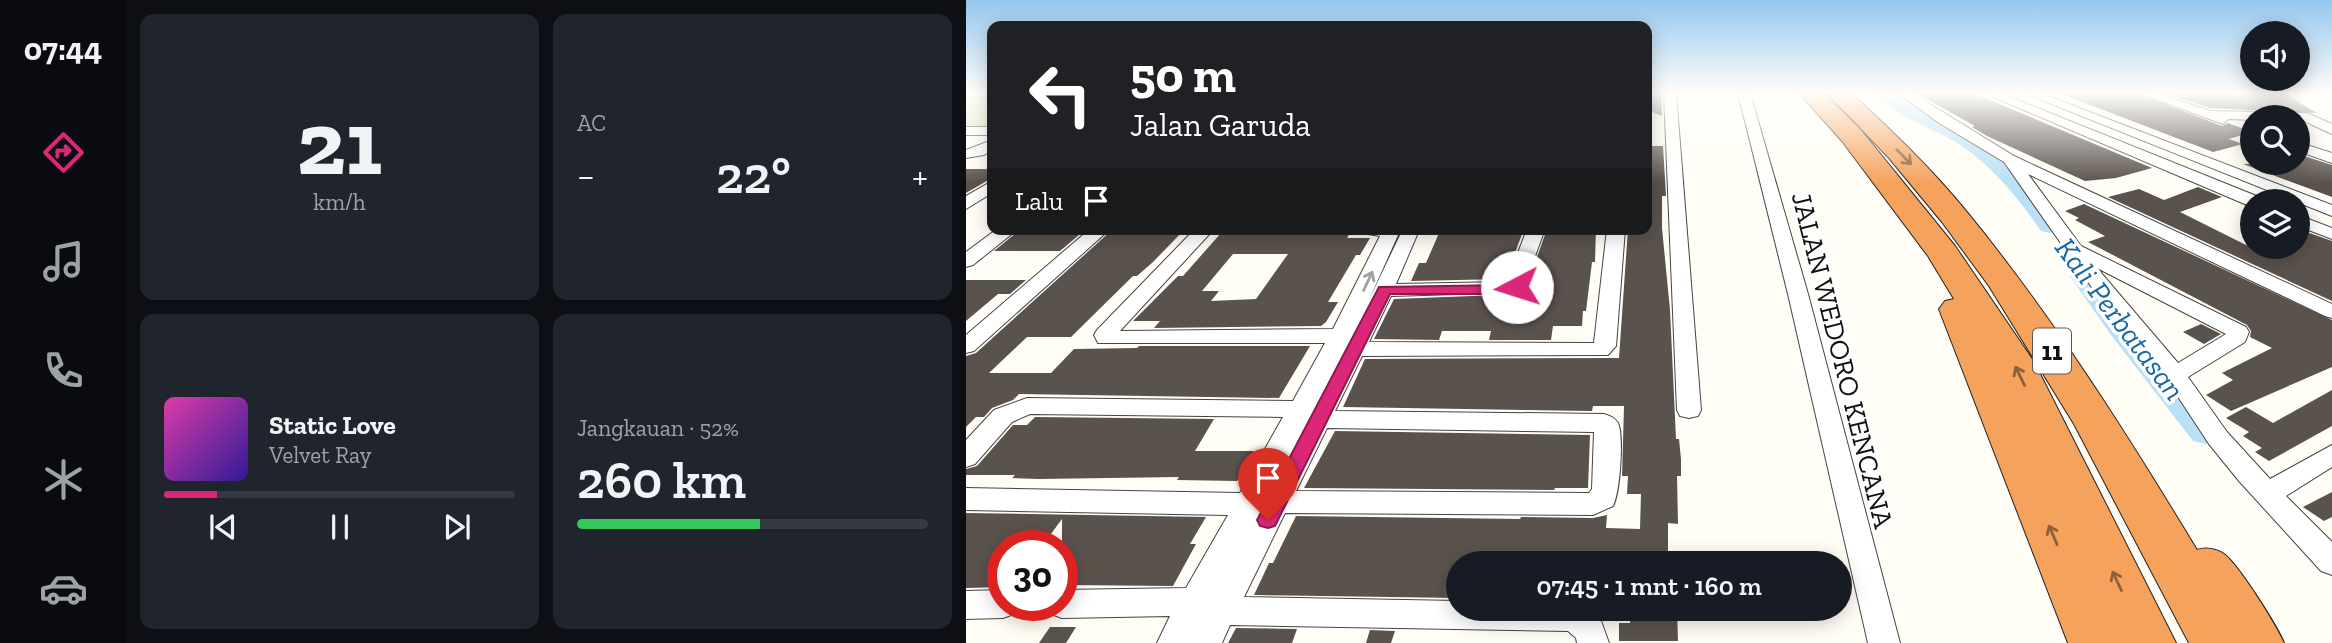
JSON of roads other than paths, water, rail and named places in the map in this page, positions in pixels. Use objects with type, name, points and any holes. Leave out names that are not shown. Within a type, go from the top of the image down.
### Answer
[{"type":"highway","name":"11","points":[[1839,123],[1943,253],[2013,362],[2146,643]]},
{"type":"highway","name":"11","points":[[1870,123],[1894,146],[1958,218],[2064,368],[2220,643]]},
{"type":"highway","points":[[1943,253],[1939,265],[2098,643]]},
{"type":"highway","points":[[2064,368],[2254,643]]},
{"type":"street","points":[[1672,123],[1689,410]]},
{"type":"street","name":"JALAN WEDORO KENCANA","points":[[1752,123],[1798,294],[1884,643]]},
{"type":"street","points":[[1949,123],[2009,159],[2332,312]]},
{"type":"street","points":[[2063,123],[2240,196]]},
{"type":"street","points":[[2107,123],[2332,211]]},
{"type":"street","points":[[966,131],[987,131]]},
{"type":"street","points":[[966,154],[979,152],[987,147]]},
{"type":"street","points":[[2310,150],[2332,158]]},
{"type":"street","points":[[2009,159],[2107,295],[2175,375],[2218,438],[2332,562]]},
{"type":"street","points":[[966,183],[987,185]]},
{"type":"street","points":[[966,204],[987,189]]},
{"type":"street","points":[[2310,225],[2332,234]]},
{"type":"street","points":[[966,261],[1001,235]]},
{"type":"street","points":[[966,346],[1094,235]]},
{"type":"street","points":[[1199,235],[1105,335],[1106,338],[1354,329],[1600,350],[1605,346],[1615,235]]},
{"type":"street","points":[[1173,643],[1208,607],[1235,555],[1276,502],[1310,414],[1354,329],[1390,235]]},
{"type":"street","points":[[1354,329],[1384,290],[1391,235]]},
{"type":"street","points":[[1384,290],[1516,288],[1534,235]]},
{"type":"street","points":[[2074,249],[2238,331],[2237,337],[2175,375]]},
{"type":"street","points":[[966,457],[1003,416],[1027,406],[1604,423],[1607,426],[1606,489],[1603,498],[1593,504],[1276,502]]},
{"type":"street","points":[[1235,555],[1249,503],[1310,414]]},
{"type":"street","points":[[2267,494],[2332,455]]},
{"type":"street","points":[[966,499],[1249,503]]},
{"type":"street","points":[[966,605],[987,604]]},
{"type":"street","points":[[1078,604],[1568,617],[1586,625],[1592,633],[1593,643]]},
{"type":"street","points":[[1205,643],[1208,607]]},
{"type":"waterway","name":"Kali Perbatasan","points":[[1936,123],[1968,140],[1990,157],[2033,202],[2050,225]]},
{"type":"waterway","name":"Kali Perbatasan","points":[[2085,276],[2122,328],[2206,431]]}]
